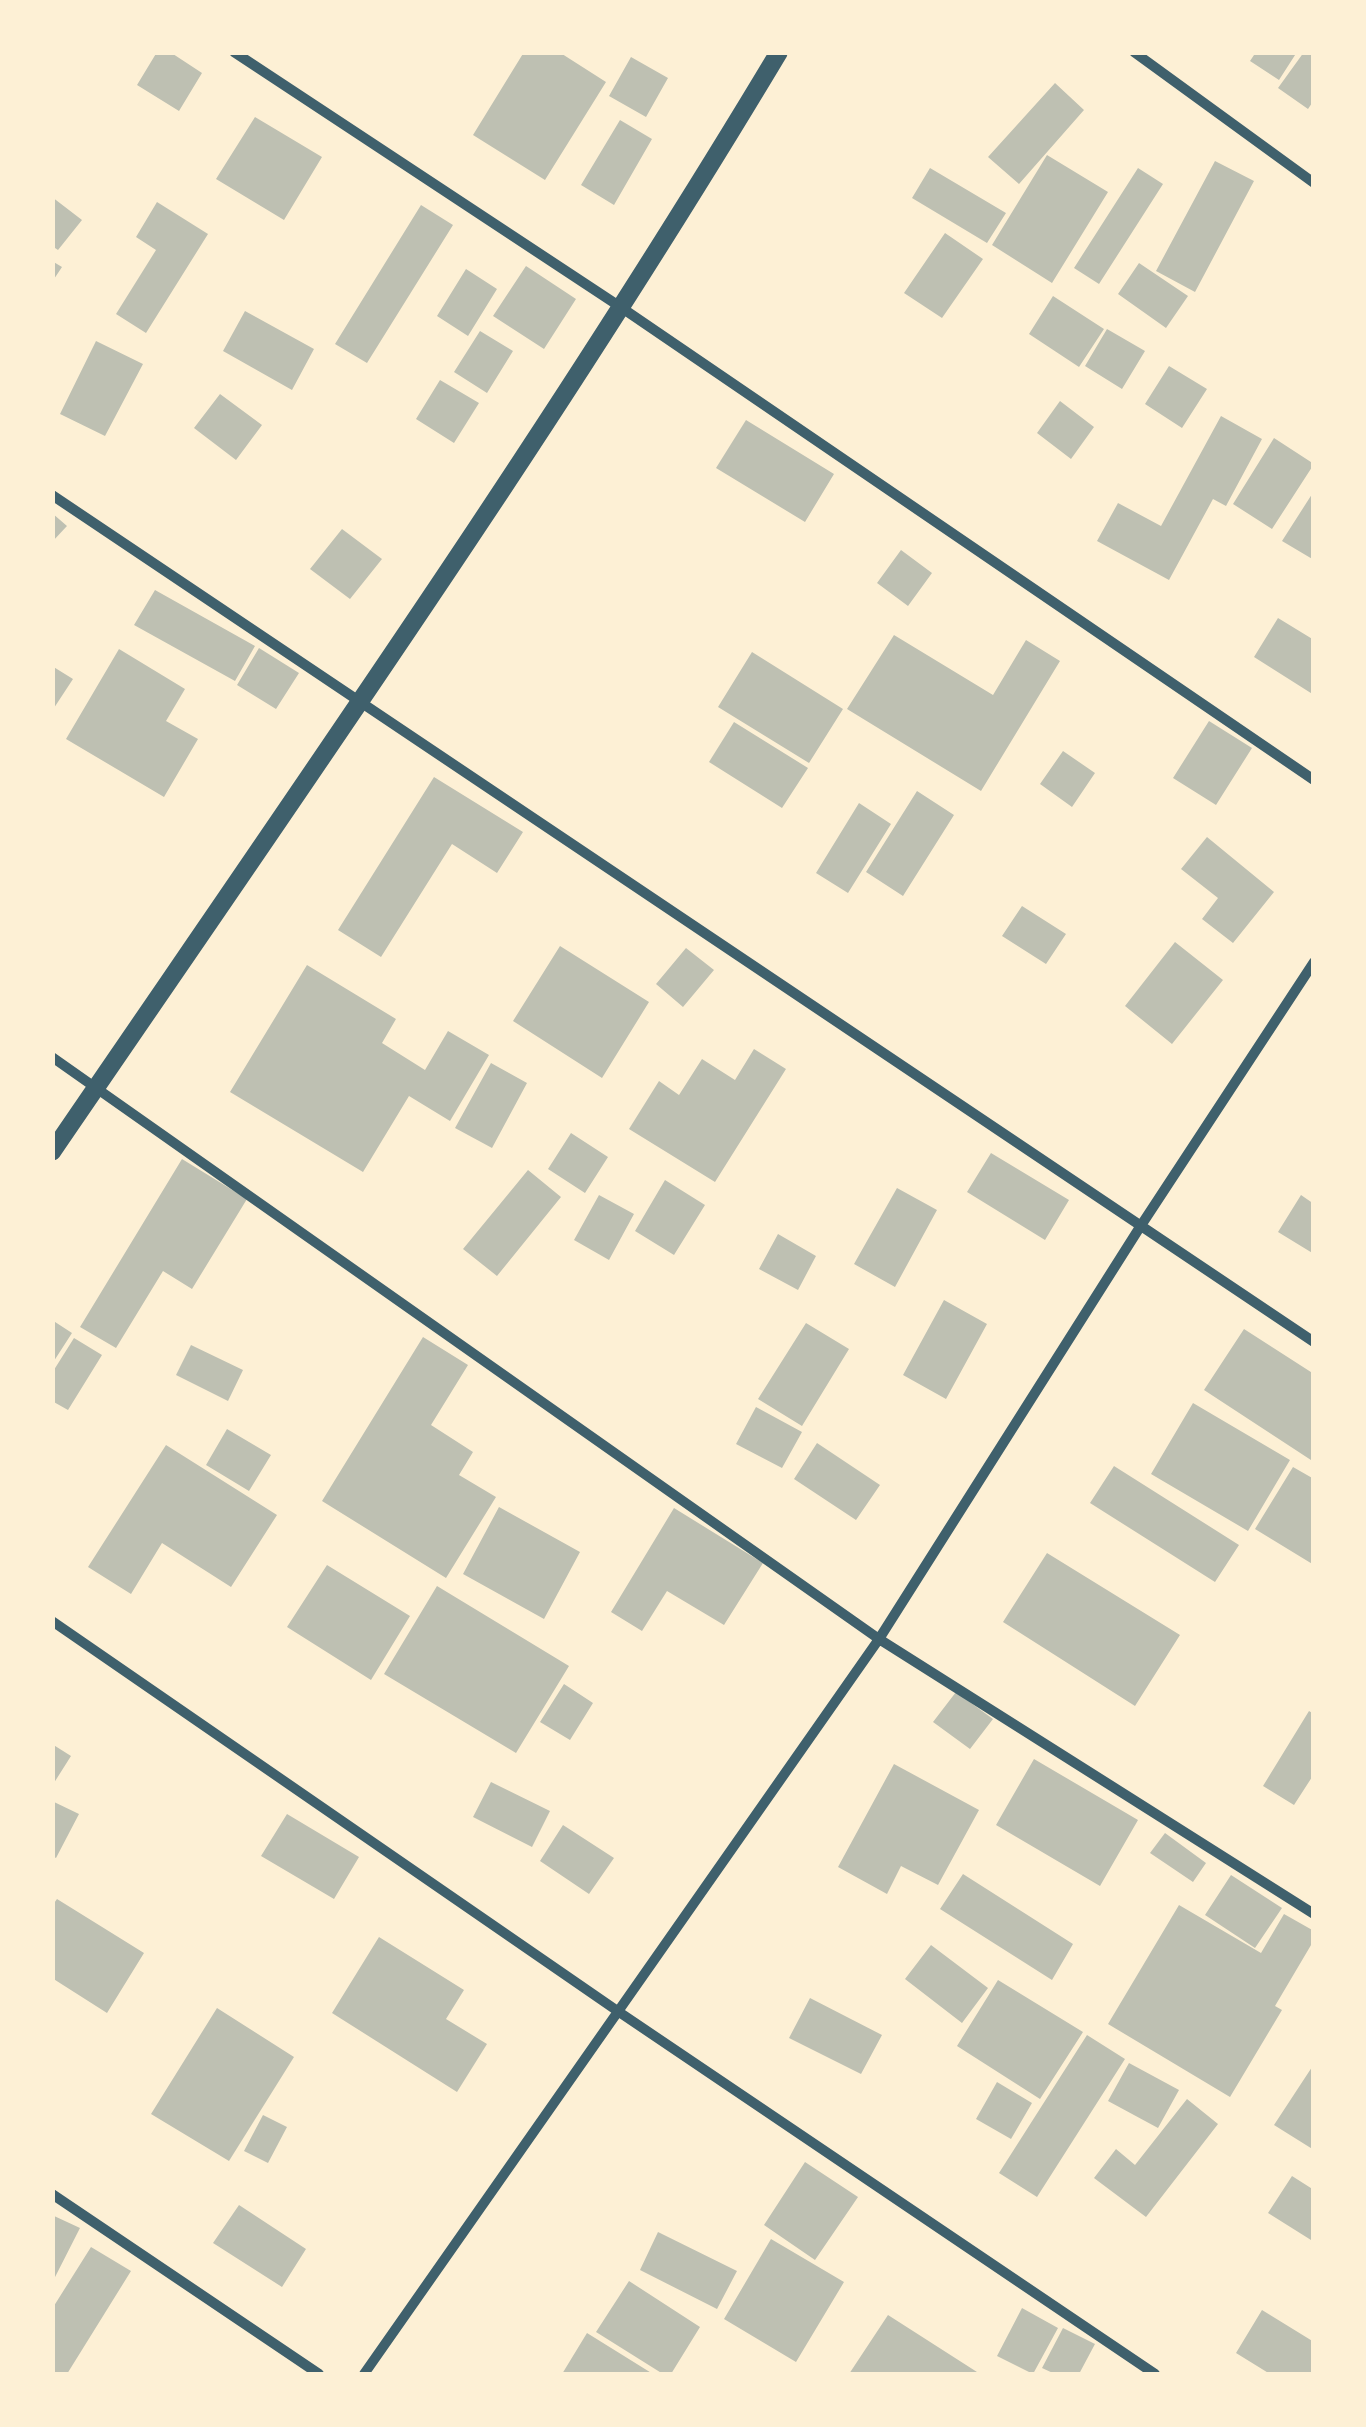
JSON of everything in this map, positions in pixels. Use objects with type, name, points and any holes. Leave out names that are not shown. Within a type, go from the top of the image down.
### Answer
[{"type":"street","points":[[234,52],[622,308],[1314,780]]},
{"type":"street","points":[[52,1152],[622,308],[779,52]]},
{"type":"street","points":[[1134,52],[1314,184]]},
{"type":"street","points":[[52,495],[1314,1342]]},
{"type":"street","points":[[364,2374],[879,1639],[1140,1226],[1314,962]]},
{"type":"street","points":[[52,1057],[879,1639],[1314,1914]]},
{"type":"street","points":[[52,1621],[619,2012],[1155,2374]]},
{"type":"street","points":[[52,2194],[320,2374]]},
{"type":"building","points":[[157,52],[170,52],[202,73],[179,111],[137,85]]},
{"type":"building","points":[[524,52],[559,52],[606,82],[545,180],[473,135]]},
{"type":"building","points":[[1256,52],[1297,52],[1279,80],[1250,61]]},
{"type":"building","points":[[1304,52],[1314,54],[1314,100],[1308,109],[1278,88]]},
{"type":"building","points":[[631,57],[668,78],[646,117],[609,96]]},
{"type":"building","points":[[1055,83],[1084,110],[1019,184],[988,157]]},
{"type":"building","points":[[255,117],[322,157],[284,220],[216,179]]},
{"type":"building","points":[[620,120],[652,139],[614,205],[581,185]]},
{"type":"building","points":[[1047,155],[1108,192],[1052,283],[992,245]]},
{"type":"building","points":[[1215,161],[1254,181],[1195,292],[1156,271]]},
{"type":"building","points":[[930,168],[1006,213],[987,243],[912,198]]},
{"type":"building","points":[[1138,168],[1163,184],[1099,284],[1074,268]]},
{"type":"building","points":[[52,197],[82,220],[58,250],[52,246]]},
{"type":"building","points":[[157,202],[208,234],[146,333],[116,314],[156,250],[136,237]]},
{"type":"building","points":[[421,205],[453,225],[367,363],[335,344]]},
{"type":"building","points":[[945,233],[983,259],[942,318],[904,293]]},
{"type":"building","points":[[52,261],[62,267],[52,282]]},
{"type":"building","points":[[1139,263],[1188,296],[1166,328],[1118,294]]},
{"type":"building","points":[[526,266],[576,299],[544,349],[493,316]]},
{"type":"building","points":[[466,269],[497,289],[468,336],[437,316]]},
{"type":"building","points":[[1053,296],[1104,329],[1079,367],[1029,334]]},
{"type":"building","points":[[245,311],[314,349],[292,390],[223,351]]},
{"type":"building","points":[[1107,329],[1145,351],[1122,389],[1085,366]]},
{"type":"building","points":[[480,331],[513,351],[487,393],[454,372]]},
{"type":"building","points":[[96,341],[143,364],[105,436],[60,414]]},
{"type":"building","points":[[1169,366],[1207,389],[1182,428],[1145,404]]},
{"type":"building","points":[[440,380],[479,403],[454,443],[416,419]]},
{"type":"building","points":[[220,394],[262,425],[236,460],[194,428]]},
{"type":"building","points":[[1060,401],[1094,427],[1071,459],[1037,433]]},
{"type":"building","points":[[1221,416],[1262,439],[1226,506],[1213,499],[1169,580],[1097,541],[1118,503],[1161,526]]},
{"type":"building","points":[[746,420],[834,474],[805,522],[716,468]]},
{"type":"building","points":[[1274,438],[1314,464],[1272,529],[1233,504]]},
{"type":"building","points":[[1314,491],[1314,560],[1282,541]]},
{"type":"building","points":[[52,513],[67,526],[52,542]]},
{"type":"building","points":[[342,529],[382,559],[350,599],[310,569]]},
{"type":"building","points":[[901,550],[932,573],[908,606],[877,583]]},
{"type":"building","points":[[155,590],[255,646],[235,681],[134,625]]},
{"type":"building","points":[[1278,618],[1314,640],[1314,695],[1254,657]]},
{"type":"building","points":[[894,635],[993,695],[1026,640],[1060,661],[981,791],[847,709]]},
{"type":"building","points":[[259,648],[299,673],[276,709],[237,685]]},
{"type":"building","points":[[119,649],[185,689],[166,721],[198,739],[164,797],[66,739]]},
{"type":"building","points":[[752,652],[843,709],[809,763],[718,707]]},
{"type":"building","points":[[52,666],[73,679],[52,711]]},
{"type":"building","points":[[1209,721],[1252,748],[1216,805],[1173,778]]},
{"type":"building","points":[[734,722],[808,768],[782,808],[709,762]]},
{"type":"building","points":[[1063,751],[1095,773],[1072,807],[1040,784]]},
{"type":"building","points":[[434,777],[523,832],[497,873],[452,844],[381,957],[338,930]]},
{"type":"building","points":[[917,791],[954,815],[903,896],[866,872]]},
{"type":"building","points":[[859,803],[891,824],[848,893],[816,873]]},
{"type":"building","points":[[1207,837],[1274,892],[1233,943],[1202,919],[1218,898],[1181,869]]},
{"type":"building","points":[[1022,906],[1066,934],[1046,964],[1002,936]]},
{"type":"building","points":[[1175,942],[1223,980],[1172,1044],[1125,1006]]},
{"type":"building","points":[[560,946],[649,1002],[602,1078],[513,1021]]},
{"type":"building","points":[[686,948],[714,970],[683,1007],[656,984]]},
{"type":"building","points":[[307,965],[396,1019],[382,1043],[425,1070],[448,1031],[489,1055],[450,1121],[409,1096],[363,1172],[230,1092]]},
{"type":"building","points":[[754,1049],[786,1069],[715,1182],[629,1129],[659,1081],[679,1095],[702,1059],[735,1080]]},
{"type":"building","points":[[491,1063],[527,1083],[492,1148],[455,1128]]},
{"type":"building","points":[[571,1133],[608,1157],[585,1193],[548,1169]]},
{"type":"building","points":[[991,1153],[1069,1200],[1045,1240],[967,1192]]},
{"type":"building","points":[[182,1159],[247,1199],[192,1289],[163,1271],[116,1348],[80,1327]]},
{"type":"building","points":[[528,1170],[561,1197],[497,1276],[463,1249]]},
{"type":"building","points":[[665,1180],[705,1205],[674,1255],[635,1231]]},
{"type":"building","points":[[897,1188],[937,1210],[895,1287],[854,1264]]},
{"type":"building","points":[[599,1195],[634,1214],[609,1260],[574,1240]]},
{"type":"building","points":[[1301,1195],[1314,1204],[1314,1254],[1278,1232]]},
{"type":"building","points":[[778,1234],[816,1256],[798,1290],[759,1269]]},
{"type":"building","points":[[944,1300],[987,1324],[946,1399],[903,1375]]},
{"type":"building","points":[[52,1320],[72,1333],[52,1364]]},
{"type":"building","points":[[806,1323],[849,1349],[802,1426],[758,1399]]},
{"type":"building","points":[[1244,1329],[1314,1374],[1314,1462],[1204,1390]]},
{"type":"building","points":[[423,1337],[468,1365],[431,1425],[473,1452],[459,1475],[496,1497],[446,1578],[322,1501]]},
{"type":"building","points":[[74,1338],[102,1355],[68,1410],[52,1401],[52,1373]]},
{"type":"building","points":[[191,1345],[243,1370],[228,1401],[176,1375]]},
{"type":"building","points":[[1193,1403],[1290,1460],[1248,1531],[1151,1474]]},
{"type":"building","points":[[756,1407],[802,1432],[782,1468],[736,1444]]},
{"type":"building","points":[[227,1429],[271,1455],[249,1491],[206,1465]]},
{"type":"building","points":[[817,1443],[880,1485],[856,1520],[794,1479]]},
{"type":"building","points":[[166,1445],[277,1515],[231,1587],[162,1543],[131,1594],[88,1567]]},
{"type":"building","points":[[1114,1466],[1239,1545],[1215,1582],[1090,1503]]},
{"type":"building","points":[[1293,1467],[1314,1479],[1314,1565],[1255,1529]]},
{"type":"building","points":[[499,1507],[580,1552],[544,1619],[463,1574]]},
{"type":"building","points":[[674,1508],[763,1563],[724,1625],[667,1591],[642,1631],[611,1612]]},
{"type":"building","points":[[1047,1553],[1180,1635],[1135,1706],[1003,1622]]},
{"type":"building","points":[[327,1565],[410,1616],[371,1680],[287,1627]]},
{"type":"building","points":[[437,1586],[569,1666],[516,1753],[384,1674]]},
{"type":"building","points":[[564,1684],[593,1703],[570,1740],[540,1722]]},
{"type":"building","points":[[956,1692],[993,1719],[970,1749],[933,1722]]},
{"type":"building","points":[[1309,1711],[1314,1714],[1314,1774],[1294,1805],[1263,1786]]},
{"type":"building","points":[[52,1744],[71,1756],[52,1786]]},
{"type":"building","points":[[1034,1759],[1138,1820],[1100,1886],[996,1825]]},
{"type":"building","points":[[894,1764],[979,1810],[938,1885],[901,1866],[887,1894],[838,1867]]},
{"type":"building","points":[[491,1782],[550,1811],[532,1847],[473,1817]]},
{"type":"building","points":[[52,1801],[79,1814],[56,1858],[52,1856]]},
{"type":"building","points":[[287,1814],[359,1857],[334,1899],[261,1856]]},
{"type":"building","points":[[563,1825],[614,1858],[589,1894],[540,1861]]},
{"type":"building","points":[[1165,1833],[1206,1863],[1193,1882],[1150,1853]]},
{"type":"building","points":[[963,1874],[1073,1944],[1052,1980],[940,1909]]},
{"type":"building","points":[[1231,1875],[1282,1908],[1255,1948],[1205,1915]]},
{"type":"building","points":[[57,1899],[144,1953],[107,2013],[52,1978],[52,1906]]},
{"type":"building","points":[[1179,1905],[1261,1953],[1284,1914],[1314,1931],[1314,1940],[1275,2006],[1282,2010],[1230,2097],[1108,2024]]},
{"type":"building","points":[[379,1937],[464,1990],[446,2019],[487,2044],[457,2092],[332,2013]]},
{"type":"building","points":[[931,1945],[988,1988],[962,2023],[905,1979]]},
{"type":"building","points":[[998,1980],[1083,2032],[1040,2099],[957,2046]]},
{"type":"building","points":[[810,1998],[882,2035],[861,2074],[789,2038]]},
{"type":"building","points":[[217,2008],[294,2057],[229,2161],[151,2114]]},
{"type":"building","points":[[1087,2035],[1125,2059],[1037,2197],[999,2173]]},
{"type":"building","points":[[1129,2063],[1179,2090],[1158,2128],[1108,2101]]},
{"type":"building","points":[[1314,2064],[1314,2150],[1274,2125]]},
{"type":"building","points":[[997,2082],[1032,2103],[1011,2139],[976,2119]]},
{"type":"building","points":[[1187,2099],[1218,2124],[1146,2217],[1094,2178],[1116,2149],[1135,2165]]},
{"type":"building","points":[[263,2115],[287,2127],[268,2163],[244,2151]]},
{"type":"building","points":[[805,2162],[858,2197],[815,2260],[764,2225]]},
{"type":"building","points":[[1292,2176],[1314,2190],[1311,2240],[1268,2213]]},
{"type":"building","points":[[239,2205],[306,2249],[282,2287],[213,2243]]},
{"type":"building","points":[[52,2215],[80,2228],[52,2283]]},
{"type":"building","points":[[658,2232],[737,2271],[717,2309],[640,2270]]},
{"type":"building","points":[[771,2239],[844,2282],[796,2362],[724,2319]]},
{"type":"building","points":[[91,2247],[131,2271],[67,2374],[52,2374],[52,2309]]},
{"type":"building","points":[[629,2281],[700,2327],[671,2374],[663,2374],[596,2332]]},
{"type":"building","points":[[1022,2308],[1058,2328],[1033,2374],[997,2356]]},
{"type":"building","points":[[1262,2310],[1314,2342],[1314,2374],[1270,2374],[1236,2353]]},
{"type":"building","points":[[888,2315],[977,2372],[976,2374],[849,2374]]},
{"type":"building","points":[[1063,2328],[1095,2344],[1079,2374],[1055,2374],[1042,2368]]},
{"type":"building","points":[[587,2333],[653,2374],[562,2374]]}]
